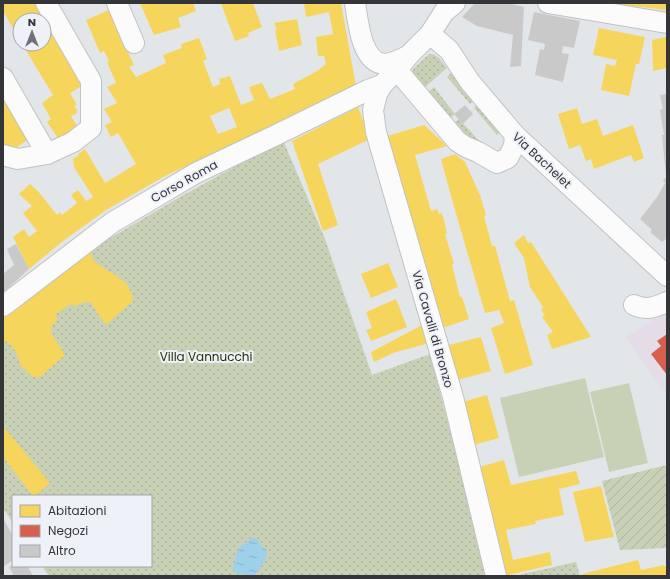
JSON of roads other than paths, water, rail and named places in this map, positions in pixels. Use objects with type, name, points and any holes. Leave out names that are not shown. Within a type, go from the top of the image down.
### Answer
[{"type":"street","points":[[3,155],[18,160],[47,154],[73,142],[91,128],[91,81],[46,3]]},
{"type":"street","points":[[117,3],[134,43]]},
{"type":"street","points":[[355,3],[363,44],[369,55],[377,62],[385,64],[393,62],[402,63],[457,141],[497,163],[508,158],[514,146],[515,135]]},
{"type":"street","points":[[548,3],[667,23]]},
{"type":"street","points":[[382,85],[430,34],[448,6]]},
{"type":"street","name":"Via Bachelet","points":[[430,34],[449,50],[470,82],[515,135],[667,276]]},
{"type":"street","points":[[3,78],[47,154]]},
{"type":"street","name":"Corso Roma","points":[[3,306],[113,222],[196,173],[368,90],[382,85]]},
{"type":"street","name":"Via Cavalli di Bronzo","points":[[382,85],[377,94],[373,110],[376,132],[453,398],[496,576]]},
{"type":"street","points":[[634,305],[643,309],[667,302]]},
{"type":"water","points":[[253,538],[259,540],[260,546],[266,549],[266,557],[254,576],[237,574],[232,568],[235,563],[237,552],[243,545]]},
{"type":"park label","name":"Villa Vannucchi","points":[[206,356]]}]
